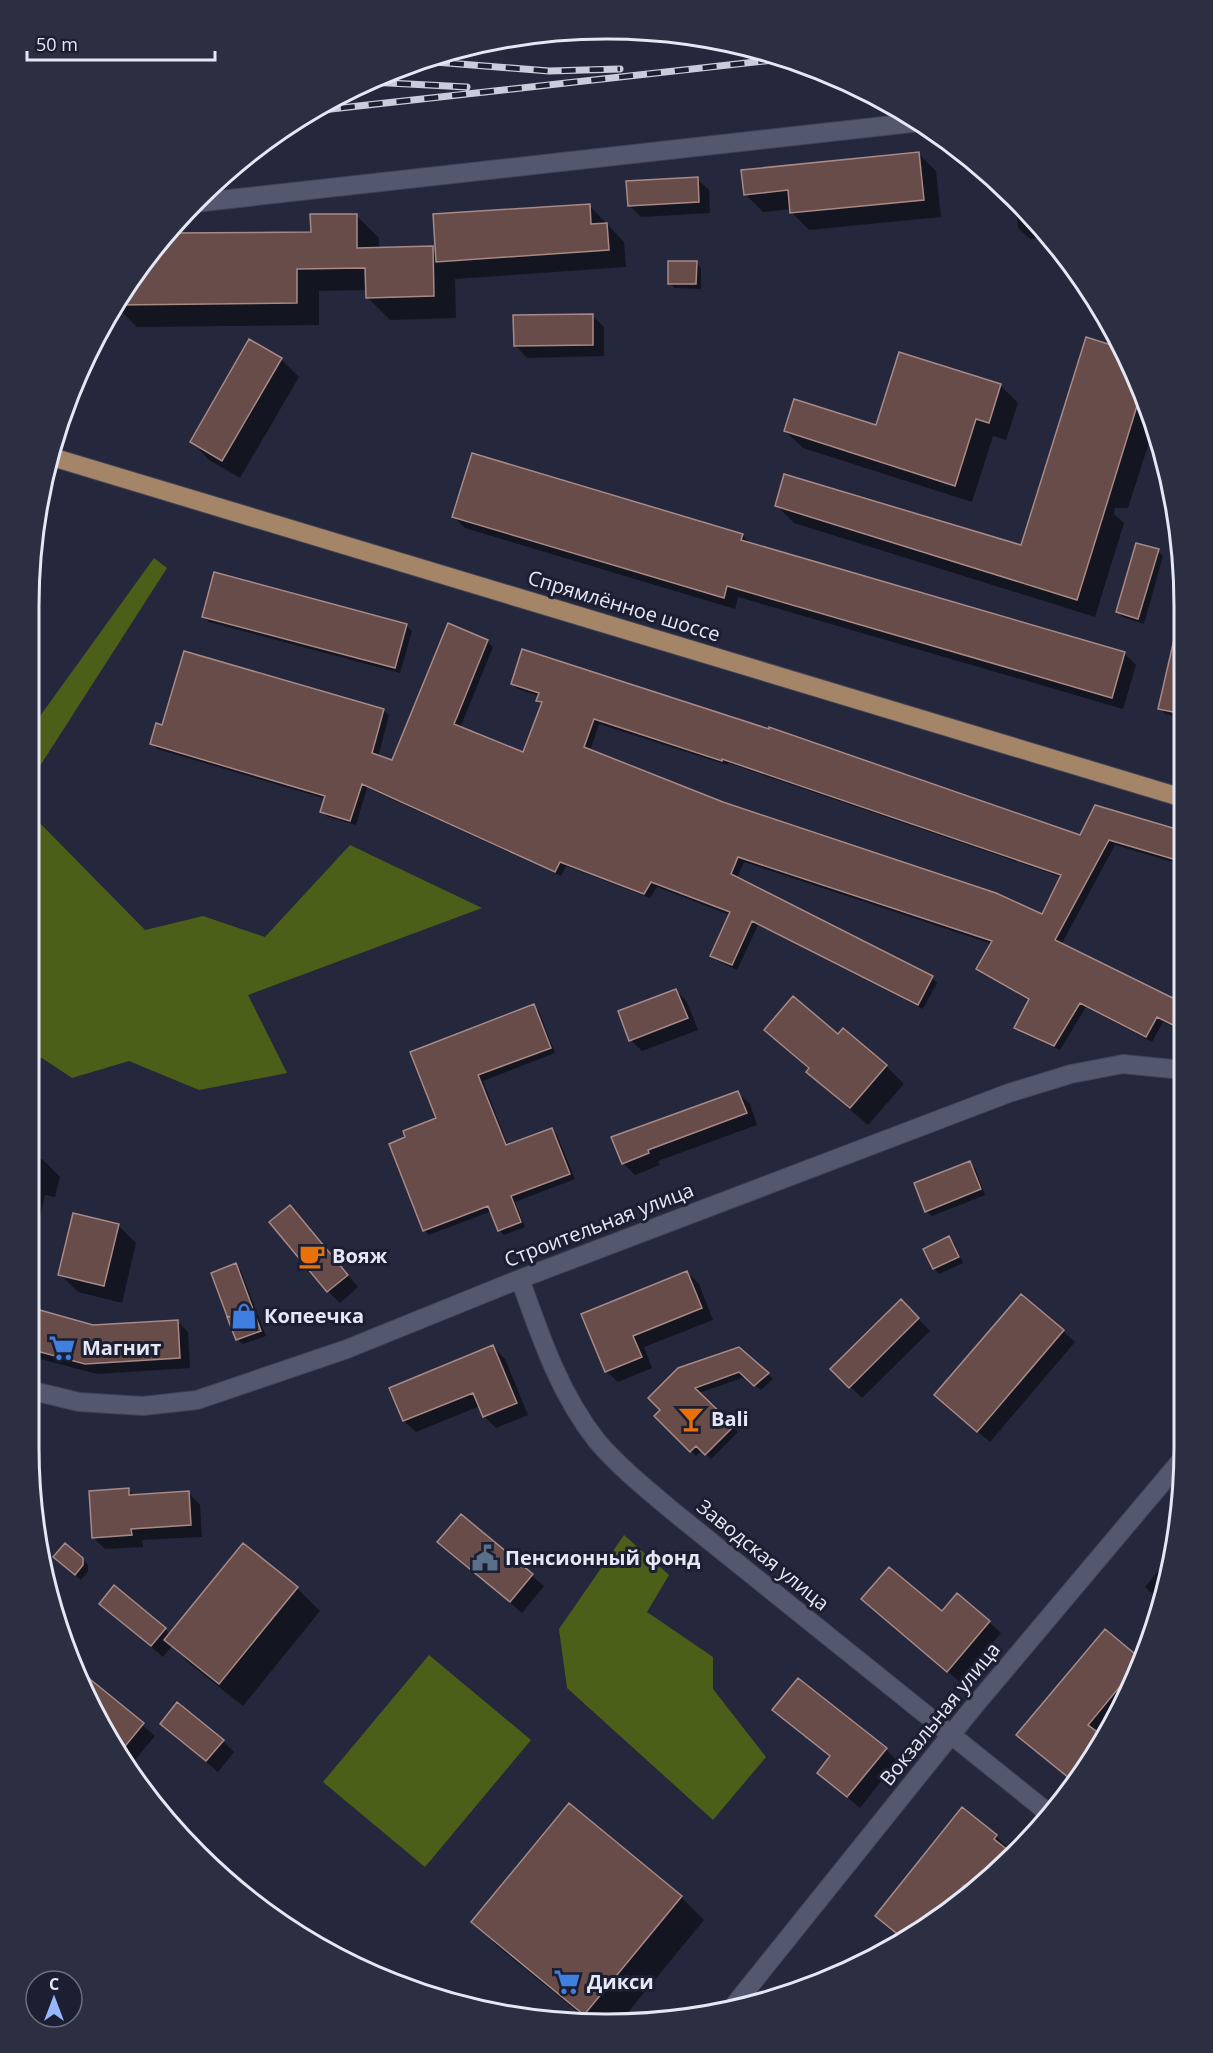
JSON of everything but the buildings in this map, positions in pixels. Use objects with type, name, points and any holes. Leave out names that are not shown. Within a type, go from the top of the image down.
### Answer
[{"type":"main road","name":"Спрямлённое шоссе","points":[[58,460],[1174,795]]},
{"type":"street","points":[[209,201],[904,124]]},
{"type":"street","name":"Строительная улица","points":[[39,1392],[79,1402],[143,1406],[197,1400],[347,1349],[520,1279],[1009,1093],[1071,1074],[1123,1064],[1174,1069]]},
{"type":"street","name":"Заводская улица","points":[[520,1279],[547,1356],[563,1389],[596,1440],[623,1468],[675,1513],[1043,1809]]},
{"type":"street","name":"Вокзальная улица","points":[[740,1998],[951,1735],[1173,1469]]},
{"type":"green space","points":[[154,558],[167,568],[39,767],[39,718]]},
{"type":"green space","points":[[39,822],[145,930],[203,916],[265,937],[350,845],[482,908],[248,995],[287,1073],[199,1090],[129,1061],[72,1078],[39,1058]]},
{"type":"green space","points":[[624,1535],[669,1575],[647,1612],[713,1657],[713,1689],[766,1757],[713,1820],[567,1688],[559,1629]]},
{"type":"green space","points":[[429,1655],[531,1740],[425,1867],[323,1782]]},
{"type":"railway","points":[[336,108],[763,61]]},
{"type":"railway","points":[[444,63],[549,71],[620,69]]},
{"type":"railway","points":[[387,83],[467,87]]},
{"type":"place","name":"Вояж","points":[[312,1256]]},
{"type":"place","name":"Копеечка","points":[[244,1316]]},
{"type":"place","name":"Магнит","points":[[62,1348]]},
{"type":"place","name":"Bali","points":[[691,1419]]},
{"type":"place","name":"Пенсионный фонд","points":[[485,1558]]},
{"type":"place","name":"Дикси","points":[[567,1982]]}]
